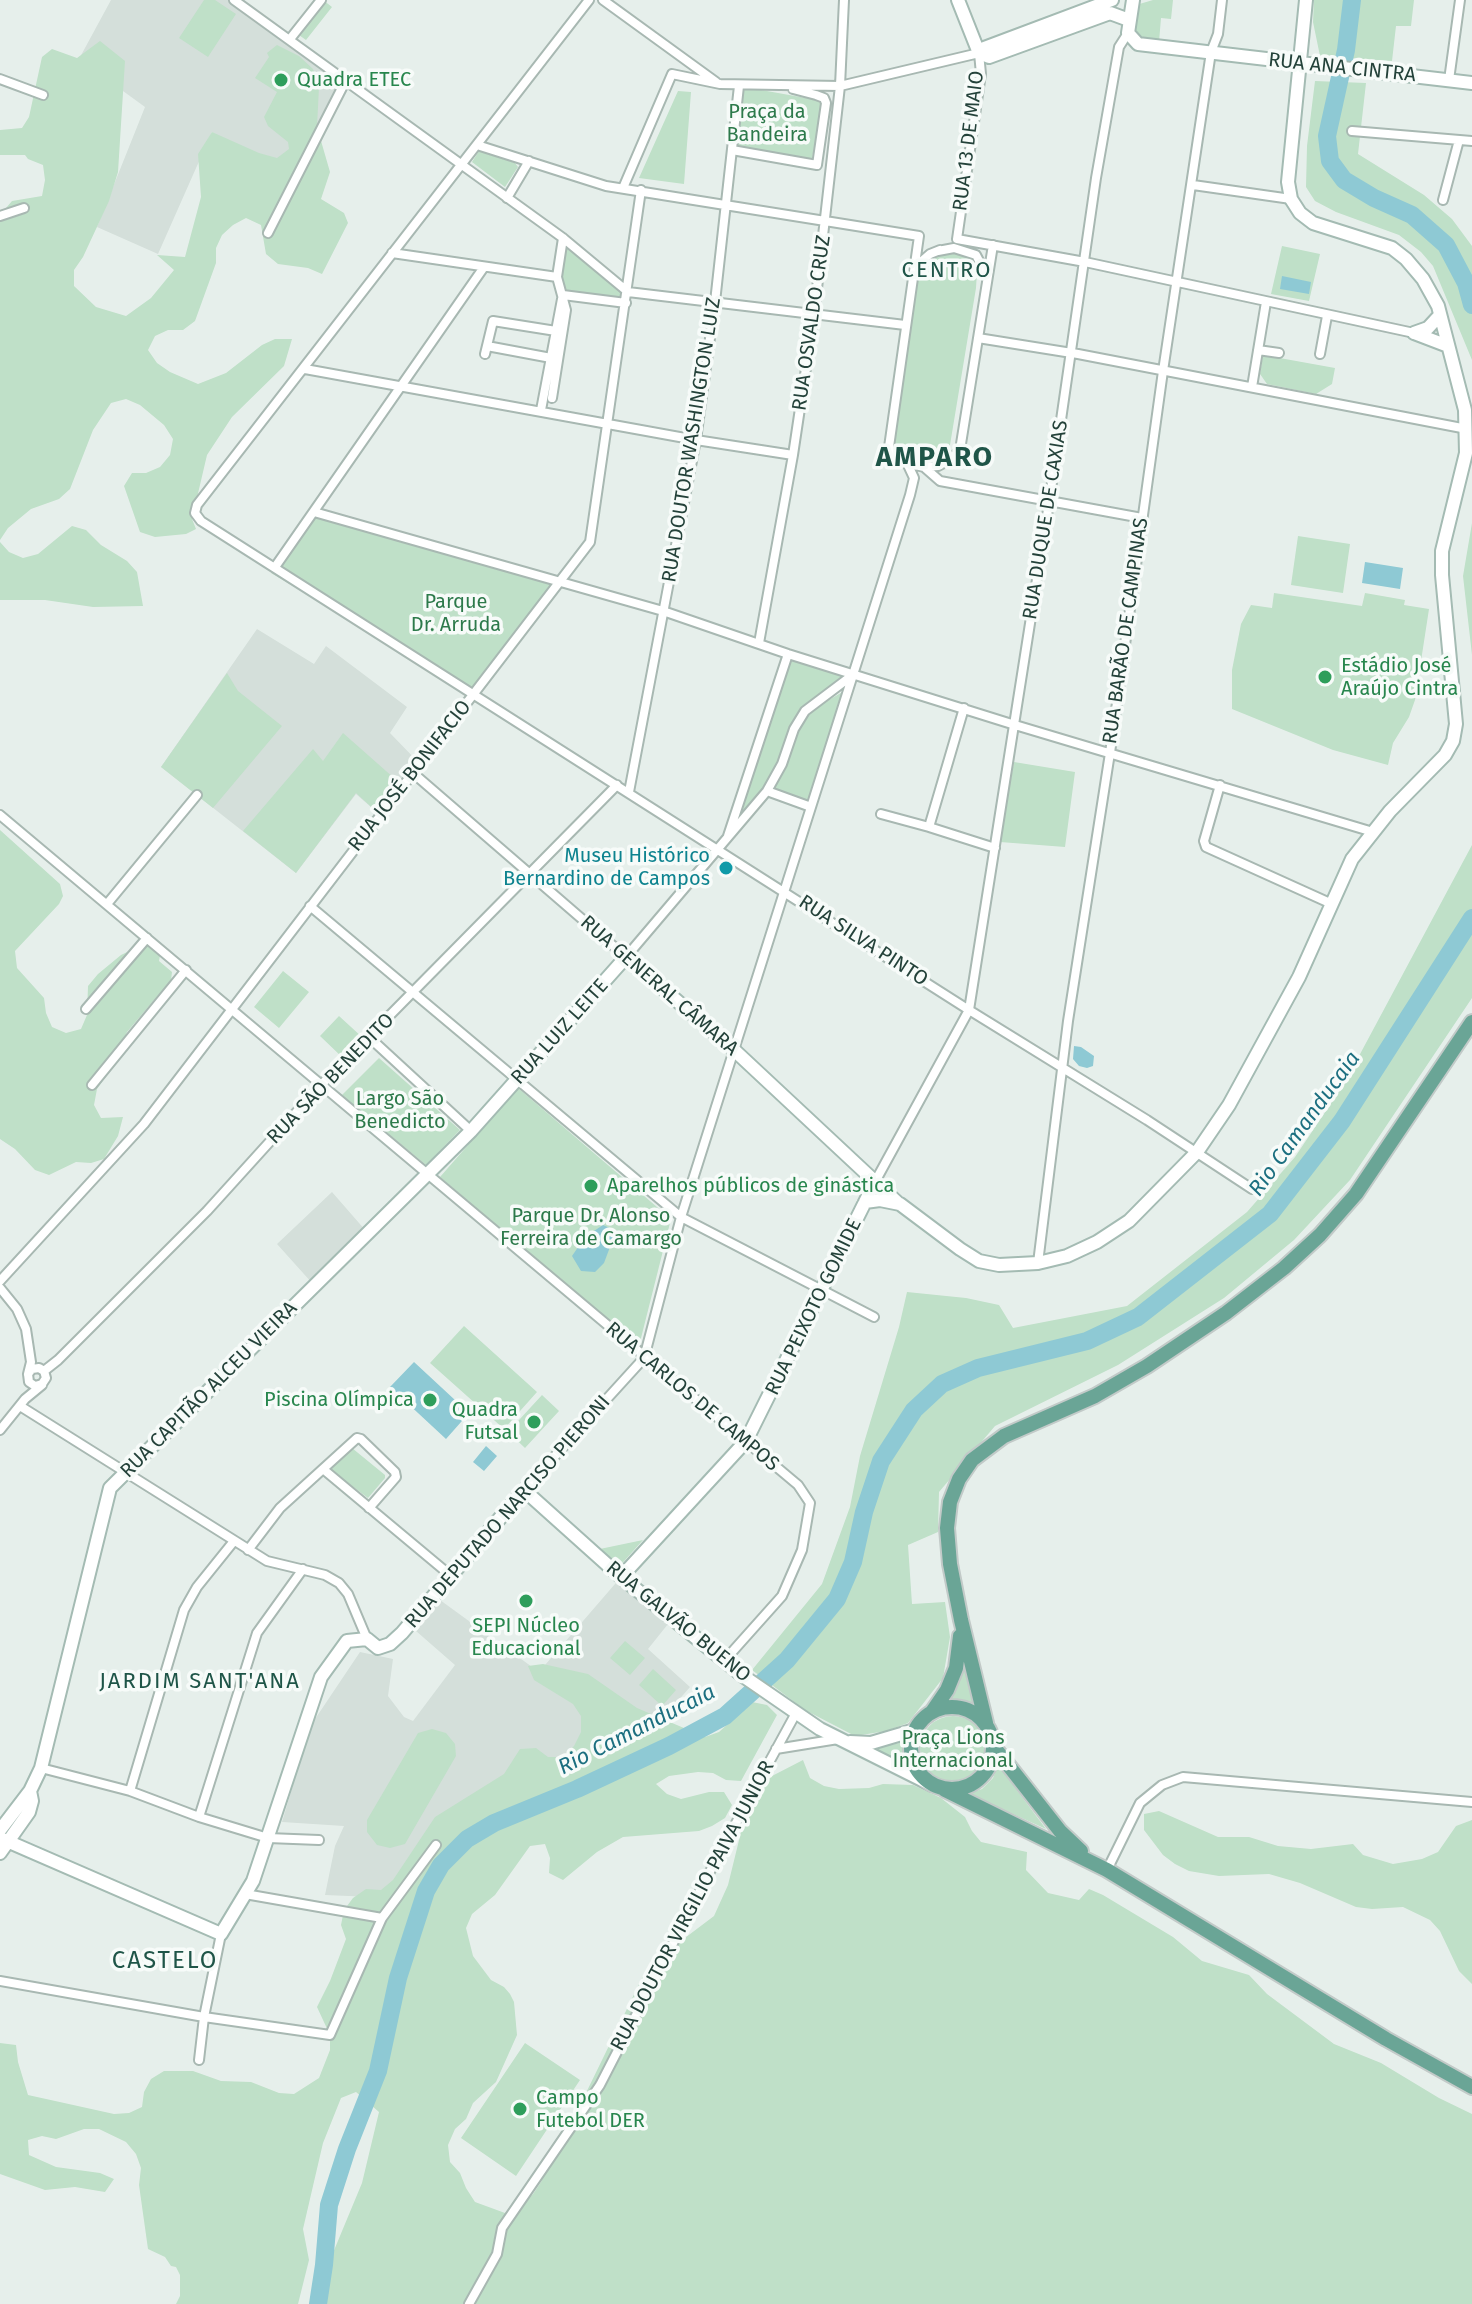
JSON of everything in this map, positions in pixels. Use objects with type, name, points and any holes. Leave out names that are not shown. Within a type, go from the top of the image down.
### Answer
[{"type":"main road","points":[[938,1787],[960,1790],[974,1784],[985,1775],[992,1762],[994,1747],[961,1620],[950,1564],[947,1528],[950,1502],[959,1479],[972,1460],[1004,1436],[1095,1396],[1147,1366],[1226,1313],[1284,1268],[1320,1235],[1356,1194],[1472,1022]]},
{"type":"main road","points":[[961,1620],[956,1668],[947,1690],[915,1730],[911,1755],[915,1767],[938,1787],[1107,1870],[1419,2059],[1472,2087]]},
{"type":"main road","points":[[932,1712],[955,1707],[977,1714],[986,1723]]},
{"type":"main road","points":[[994,1747],[1060,1831],[1093,1862]]},
{"type":"street","points":[[234,0],[563,238],[628,292],[905,325]]},
{"type":"street","points":[[290,39],[321,0]]},
{"type":"street","points":[[589,0],[305,369],[793,455]]},
{"type":"street","points":[[603,0],[720,84]]},
{"type":"street","name":"RUA OSVALDO CRUZ","points":[[759,643],[793,455],[814,315],[840,86],[844,0]]},
{"type":"street","name":"RUA 13 DE MAIO","points":[[957,239],[981,74],[979,53],[958,0]]},
{"type":"street","points":[[1128,26],[1133,0]]},
{"type":"street","name":"RUA BARÃO DE CAMPINAS","points":[[1038,1263],[1063,1067],[1163,371],[1211,52],[1218,34],[1222,0]]},
{"type":"street","points":[[1193,185],[1291,199],[1288,182],[1306,0]]},
{"type":"street","points":[[1449,80],[1460,0]]},
{"type":"street","points":[[623,188],[672,74],[739,86],[840,86],[979,53],[984,48],[1114,4]]},
{"type":"street","name":"RUA ANA CINTRA","points":[[1114,4],[1138,44],[1472,83]]},
{"type":"street","name":"RUA DUQUE DE CAXIAS","points":[[969,1010],[1119,47],[1128,26]]},
{"type":"street","points":[[0,79],[43,95]]},
{"type":"street","points":[[268,233],[345,82]]},
{"type":"street","name":"RUA DOUTOR WASHINGTON LUIZ","points":[[629,792],[696,440],[739,86]]},
{"type":"street","points":[[732,150],[817,165],[826,103],[824,98],[784,86]]},
{"type":"street","points":[[1352,131],[1472,141]]},
{"type":"street","points":[[1443,200],[1459,140]]},
{"type":"street","points":[[477,145],[606,186],[919,236],[889,447],[907,463],[914,478],[910,495],[681,1217],[644,1358]]},
{"type":"street","points":[[507,198],[529,161]]},
{"type":"street","name":"RUA JOSÉ BONIFACIO","points":[[0,1281],[144,1124],[590,542],[641,190]]},
{"type":"street","name":"RUA GENERAL CÂMARA","points":[[413,773],[733,1049],[900,1204],[979,1261],[999,1265],[1038,1263],[1067,1256],[1097,1242],[1129,1221],[1197,1152],[1260,1052],[1299,977],[1352,859],[1390,811],[1445,755],[1453,741],[1455,706],[1442,551],[1466,453],[1467,429],[1465,410],[1440,315],[1423,279],[1401,255],[1392,248],[1313,223],[1300,213],[1291,199]]},
{"type":"street","points":[[0,216],[24,208]]},
{"type":"street","points":[[552,398],[566,310],[557,277],[563,238]]},
{"type":"street","points":[[914,270],[920,261],[957,239],[1085,262],[1414,333],[1448,346]]},
{"type":"street","points":[[907,463],[938,466],[960,450],[993,245]]},
{"type":"street","points":[[938,251],[954,248],[976,255],[987,279]]},
{"type":"street","points":[[392,253],[557,277]]},
{"type":"street","points":[[275,567],[484,267]]},
{"type":"street","points":[[563,295],[626,303]]},
{"type":"street","points":[[541,410],[563,295]]},
{"type":"street","points":[[1252,387],[1266,302]]},
{"type":"street","points":[[1414,333],[1428,328],[1440,315]]},
{"type":"street","points":[[1320,354],[1327,316]]},
{"type":"street","points":[[551,358],[486,350],[493,321],[556,331]]},
{"type":"street","points":[[978,338],[1467,429]]},
{"type":"street","points":[[1258,350],[1279,353]]},
{"type":"street","name":"RUA SILVA PINTO","points":[[305,369],[197,505],[195,513],[201,521],[1252,1189]]},
{"type":"street","points":[[924,467],[940,481],[1142,518]]},
{"type":"street","points":[[314,512],[663,611],[1015,725],[1373,832]]},
{"type":"street","points":[[727,840],[788,654]]},
{"type":"street","name":"RUA LUIZ LEITE","points":[[429,1174],[626,957],[767,791],[805,711],[854,674]]},
{"type":"street","points":[[929,827],[964,708]]},
{"type":"street","name":"RUA SÃO BENEDITO","points":[[38,1367],[58,1360],[207,1211],[322,1084],[617,785]]},
{"type":"street","points":[[1220,785],[1204,841],[1206,847],[1332,904]]},
{"type":"street","points":[[767,791],[811,807]]},
{"type":"street","points":[[107,904],[197,795]]},
{"type":"street","points":[[881,814],[995,848]]},
{"type":"street","points":[[0,815],[322,1084]]},
{"type":"street","points":[[310,906],[519,1078],[681,1217],[874,1317]]},
{"type":"street","points":[[86,1009],[147,938]]},
{"type":"street","points":[[92,1085],[186,970]]},
{"type":"street","name":"RUA PEIXOTO GOMIDE","points":[[621,1577],[746,1441],[876,1180],[969,1010]]},
{"type":"street","points":[[370,1038],[471,1131]]},
{"type":"street","name":"RUA CARLOS DE CAMPOS","points":[[322,1084],[798,1485],[810,1503],[802,1550],[782,1596],[724,1661]]},
{"type":"street","name":"RUA CAPITÃO ALCEU VIEIRA","points":[[30,1791],[41,1768],[110,1488],[429,1174]]},
{"type":"street","points":[[865,1202],[880,1200],[900,1204]]},
{"type":"street","points":[[0,1288],[17,1309],[38,1367],[46,1378],[0,1430]]},
{"type":"street","name":"RUA DEPUTADO NARCISO PIERONI","points":[[367,1639],[378,1648],[390,1644],[402,1633],[524,1490],[644,1358]]},
{"type":"street","points":[[23,1402],[28,1378],[38,1367]]},
{"type":"street","points":[[28,1378],[35,1386],[42,1384]]},
{"type":"street","points":[[23,1402],[267,1561],[303,1569],[339,1583],[348,1594],[367,1639],[347,1641],[321,1677],[253,1881],[221,1934],[204,2017],[199,2060]]},
{"type":"street","points":[[248,1550],[280,1508],[354,1441],[361,1439],[395,1472],[396,1477],[369,1508]]},
{"type":"street","points":[[323,1469],[450,1575]]},
{"type":"street","name":"RUA GALVÃO BUENO","points":[[524,1490],[621,1577],[779,1702],[841,1740],[938,1787]]},
{"type":"street","points":[[130,1791],[184,1610],[197,1587],[234,1541]]},
{"type":"street","points":[[199,1817],[257,1633],[303,1569]]},
{"type":"street","name":"RUA DOUTOR VIRGILIO PAIVA JUNIOR","points":[[469,2304],[497,2254],[502,2228],[600,2085],[796,1713]]},
{"type":"street","points":[[776,1749],[841,1740],[871,1743],[915,1730]]},
{"type":"street","points":[[41,1768],[130,1791],[268,1838],[319,1840]]},
{"type":"street","points":[[1107,1870],[1140,1803],[1162,1785],[1183,1777],[1472,1802]]},
{"type":"street","points":[[0,1830],[30,1791]]},
{"type":"street","points":[[30,1791],[32,1801],[29,1812],[3,1844],[221,1934]]},
{"type":"street","points":[[0,1981],[204,2017],[330,2035],[382,1918],[436,1845]]},
{"type":"street","points":[[245,1894],[382,1918]]},
{"type":"shaded area","points":[[111,0],[230,0],[345,82],[290,189],[212,132],[158,254],[97,227],[145,107],[79,59]]},
{"type":"shaded area","points":[[257,629],[314,664],[326,646],[407,707],[390,733],[420,764],[380,815],[356,794],[296,873],[161,767]]},
{"type":"shaded area","points":[[332,1192],[366,1231],[312,1283],[277,1244]]},
{"type":"shaded area","points":[[621,1577],[672,1619],[648,1649],[690,1687],[656,1726],[570,1767],[396,1898],[325,1895],[335,1846],[344,1826],[282,1822],[311,1725],[360,1652],[393,1659],[388,1696],[404,1717],[413,1721],[455,1665],[416,1631],[440,1600],[539,1672]]},
{"type":"green space","points":[[204,0],[215,0],[236,14],[208,57],[179,38]]},
{"type":"green space","points":[[323,0],[332,7],[306,40],[296,33]]},
{"type":"green space","points":[[1153,0],[1173,0],[1171,19],[1161,18],[1159,42],[1139,38],[1135,32],[1136,5]]},
{"type":"green space","points":[[1314,0],[1414,0],[1411,26],[1396,26],[1392,61],[1320,56],[1313,22]]},
{"type":"green space","points":[[100,41],[125,61],[118,172],[109,201],[74,270],[74,286],[96,307],[126,316],[151,298],[174,270],[157,255],[185,257],[201,197],[198,154],[212,132],[277,158],[289,149],[288,142],[268,126],[264,117],[277,92],[255,78],[269,57],[267,53],[277,45],[299,56],[313,69],[319,87],[317,127],[330,172],[321,199],[344,213],[348,223],[322,274],[308,268],[278,264],[266,254],[261,225],[246,218],[233,225],[222,235],[216,248],[216,263],[195,321],[183,330],[168,330],[155,336],[148,350],[157,363],[170,372],[198,384],[226,373],[262,345],[275,339],[292,339],[284,366],[232,417],[207,455],[192,519],[196,529],[186,534],[155,537],[140,532],[124,486],[132,473],[146,473],[160,467],[170,455],[173,439],[164,425],[140,405],[126,399],[111,403],[93,430],[70,489],[59,499],[31,509],[8,528],[0,540],[0,215],[12,201],[42,196],[45,180],[43,165],[25,155],[0,155],[0,130],[22,128],[29,117],[42,57],[52,49],[77,58]]},
{"type":"green space","points":[[1315,81],[1366,83],[1358,154],[1424,195],[1452,219],[1472,246],[1472,360],[1433,266],[1421,252],[1399,235],[1315,201],[1306,187],[1307,146]]},
{"type":"green space","name":"Praça da Bandeira","points":[[739,86],[817,100],[822,104],[811,164],[732,150]]},
{"type":"green space","points":[[678,91],[691,92],[684,184],[639,178]]},
{"type":"green space","points":[[479,151],[515,163],[518,167],[505,187],[472,162]]},
{"type":"green space","points":[[567,241],[623,293],[622,298],[562,293],[557,277]]},
{"type":"green space","points":[[1282,246],[1320,254],[1309,301],[1271,294]]},
{"type":"green space","points":[[954,252],[970,258],[977,272],[950,445],[942,453],[919,460],[908,457],[894,446],[918,269],[937,255]]},
{"type":"green space","points":[[1263,355],[1335,368],[1332,384],[1316,394],[1267,384],[1260,374]]},
{"type":"green space","name":"Parque Dr. Arruda","points":[[314,513],[556,581],[474,693],[271,573]]},
{"type":"green space","points":[[1472,523],[1472,655],[1463,576]]},
{"type":"green space","points":[[72,526],[86,530],[137,572],[143,606],[93,607],[45,600],[0,600],[0,542],[9,552],[23,558],[38,554]]},
{"type":"green space","points":[[1298,536],[1350,544],[1343,593],[1291,585]]},
{"type":"green space","name":"Estádio José Araújo Cintra","points":[[1274,593],[1362,606],[1365,593],[1405,600],[1404,605],[1429,609],[1415,700],[1409,717],[1393,743],[1388,765],[1333,750],[1232,709],[1232,670],[1241,624],[1251,605],[1272,608]]},
{"type":"green space","points":[[788,657],[846,676],[802,710],[765,788],[733,829]]},
{"type":"green space","points":[[227,673],[238,691],[282,726],[213,808],[161,767]]},
{"type":"green space","points":[[846,690],[809,803],[771,790],[797,729],[808,712]]},
{"type":"green space","points":[[343,733],[403,786],[380,815],[356,793],[296,873],[243,831],[313,749],[323,761]]},
{"type":"green space","points":[[1014,762],[1075,772],[1065,847],[1000,842]]},
{"type":"green space","points":[[0,830],[60,884],[63,896],[59,904],[15,951],[17,968],[44,998],[52,1027],[66,1033],[81,1029],[87,1015],[88,986],[121,955],[148,942],[161,950],[159,961],[172,972],[171,980],[127,1032],[115,1064],[97,1089],[94,1105],[101,1118],[123,1117],[118,1136],[104,1159],[91,1163],[76,1162],[49,1175],[35,1170],[15,1149],[0,1139]]},
{"type":"green space","points":[[1472,845],[1472,998],[1350,1180],[1294,1240],[1224,1298],[1118,1365],[995,1426],[939,1492],[938,1532],[908,1545],[912,1604],[945,1602],[950,1637],[943,1678],[908,1723],[886,1731],[855,1736],[805,1710],[752,1670],[822,1584],[850,1507],[860,1456],[907,1292],[999,1305],[1013,1328],[1127,1306],[1247,1212],[1295,1157],[1344,1084]]},
{"type":"green space","points":[[283,971],[309,992],[279,1028],[254,1007]]},
{"type":"green space","points":[[339,1016],[362,1037],[343,1058],[320,1036]]},
{"type":"green space","name":"Largo São Benedicto","points":[[379,1058],[460,1130],[426,1165],[342,1095]]},
{"type":"green space","name":"Parque Dr. Alonso Ferreira de Camargo","points":[[518,1088],[671,1219],[639,1346],[440,1177]]},
{"type":"green space","points":[[464,1326],[537,1392],[504,1429],[430,1363]]},
{"type":"green space","name":"Quadra Futsal","points":[[542,1395],[559,1411],[525,1448],[508,1432]]},
{"type":"green space","points":[[352,1448],[385,1475],[368,1498],[331,1468]]},
{"type":"green space","points":[[643,1540],[617,1569],[595,1550]]},
{"type":"green space","points":[[625,1641],[645,1658],[630,1675],[610,1658]]},
{"type":"green space","points":[[965,1659],[978,1706],[963,1701],[949,1702]]},
{"type":"green space","points":[[543,1664],[588,1674],[637,1708],[705,1737],[719,1732],[752,1702],[767,1705],[777,1715],[741,1781],[698,1772],[669,1776],[656,1784],[667,1794],[681,1799],[709,1792],[724,1792],[732,1805],[725,1818],[699,1831],[623,1837],[597,1852],[563,1880],[549,1873],[550,1858],[545,1844],[530,1846],[495,1895],[472,1914],[466,1928],[473,1956],[491,1980],[510,1994],[514,2002],[517,2035],[496,2082],[473,2103],[448,2145],[450,2162],[460,2173],[475,2202],[505,2213],[533,2194],[643,1976],[661,1956],[714,1916],[728,1885],[743,1813],[750,1797],[772,1776],[803,1760],[810,1778],[824,1786],[839,1789],[883,1784],[913,1785],[941,1798],[965,1817],[981,1842],[1027,1852],[1026,1870],[1048,1893],[1079,1900],[1089,1889],[1103,1895],[1173,1937],[1202,1961],[1249,1975],[1267,1994],[1334,2044],[1381,2063],[1472,2114],[1472,2304],[319,2304],[330,2260],[362,2183],[379,2112],[356,2092],[341,2098],[323,2143],[303,2229],[309,2260],[298,2304],[176,2304],[180,2296],[180,2275],[165,2257],[148,2249],[139,2185],[141,2168],[136,2154],[126,2142],[99,2129],[84,2129],[56,2139],[42,2136],[28,2140],[29,2155],[56,2167],[100,2173],[114,2179],[105,2192],[75,2187],[45,2190],[0,2174],[0,2043],[16,2045],[28,2095],[114,2114],[129,2113],[142,2107],[144,2092],[151,2079],[164,2071],[193,2071],[221,2081],[251,2082],[279,2093],[294,2094],[319,2078],[330,2050],[330,2035],[317,2007],[346,1939],[341,1925],[344,1910],[353,1898],[366,1889],[381,1890],[393,1880],[435,1817],[504,1774],[520,1749],[536,1748],[548,1757],[563,1757],[574,1746],[581,1732],[581,1716],[573,1704],[534,1680],[528,1666]]},
{"type":"green space","points":[[653,1669],[676,1690],[662,1706],[639,1685]]},
{"type":"green space","name":"Praça Lions Internacional","points":[[946,1716],[960,1716],[972,1721],[981,1730],[986,1749],[984,1762],[977,1773],[960,1782],[946,1782],[934,1777],[925,1768],[920,1756],[920,1742],[925,1730],[934,1721]]},
{"type":"green space","points":[[432,1729],[446,1733],[455,1744],[456,1756],[405,1844],[390,1848],[377,1845],[367,1832],[367,1820],[418,1733]]},
{"type":"green space","points":[[904,1742],[907,1767],[868,1750]]},
{"type":"green space","points":[[998,1765],[1046,1829],[969,1794],[982,1789],[993,1778]]},
{"type":"green space","points":[[1159,1811],[1218,1837],[1249,1837],[1278,1846],[1311,1849],[1353,1844],[1363,1855],[1393,1864],[1422,1859],[1438,1852],[1456,1826],[1472,1820],[1472,1984],[1459,1971],[1440,1931],[1430,1920],[1403,1907],[1356,1907],[1300,1883],[1269,1874],[1219,1876],[1189,1871],[1175,1864],[1163,1855],[1144,1830],[1144,1814]]},
{"type":"green space","name":"Campo Futebol DER","points":[[525,2043],[580,2080],[516,2176],[461,2138]]},
{"type":"water","points":[[1282,276],[1311,282],[1309,294],[1280,289]]},
{"type":"water","points":[[1365,562],[1403,568],[1400,589],[1362,583]]},
{"type":"water","points":[[1074,1046],[1094,1056],[1093,1066],[1079,1066],[1073,1059]]},
{"type":"water","points":[[603,1225],[616,1231],[604,1263],[595,1272],[581,1271],[572,1256],[585,1237]]},
{"type":"water","name":"Piscina Olímpica","points":[[414,1362],[469,1413],[446,1439],[390,1387]]},
{"type":"water","points":[[486,1446],[497,1456],[484,1471],[473,1462]]},
{"type":"waterway","name":"Rio Camanducaia","points":[[1352,0],[1346,50],[1327,136],[1330,161],[1344,180],[1412,215],[1446,245],[1466,283],[1472,305]]},
{"type":"waterway","name":"Rio Camanducaia","points":[[318,2304],[329,2205],[378,2071],[398,1978],[426,1891],[441,1865],[467,1839],[494,1823],[577,1789],[725,1716],[787,1660],[837,1599],[853,1562],[864,1512],[881,1461],[914,1410],[942,1384],[978,1368],[1087,1341],[1138,1317],[1270,1214],[1342,1121],[1472,918]]},
{"type":"place","name":"Quadra ETEC","points":[[281,80]]},
{"type":"place","name":"Estádio José Araújo Cintra","points":[[1325,677]]},
{"type":"place","name":"Museu Histórico Bernardino de Campos","points":[[726,868]]},
{"type":"place","name":"Aparelhos públicos de ginástica","points":[[591,1186]]},
{"type":"place","name":"Piscina Olímpica","points":[[430,1400]]},
{"type":"place","name":"Quadra Futsal","points":[[534,1422]]},
{"type":"place","name":"SEPI Núcleo Educacional","points":[[526,1601]]},
{"type":"place","name":"Campo Futebol DER","points":[[520,2109]]},
{"type":"district","name":"CENTRO","points":[[947,271]]},
{"type":"district","name":"AMPARO","points":[[935,458]]},
{"type":"district","name":"JARDIM SANT'ANA","points":[[200,1682]]},
{"type":"district","name":"CASTELO","points":[[165,1961]]}]
